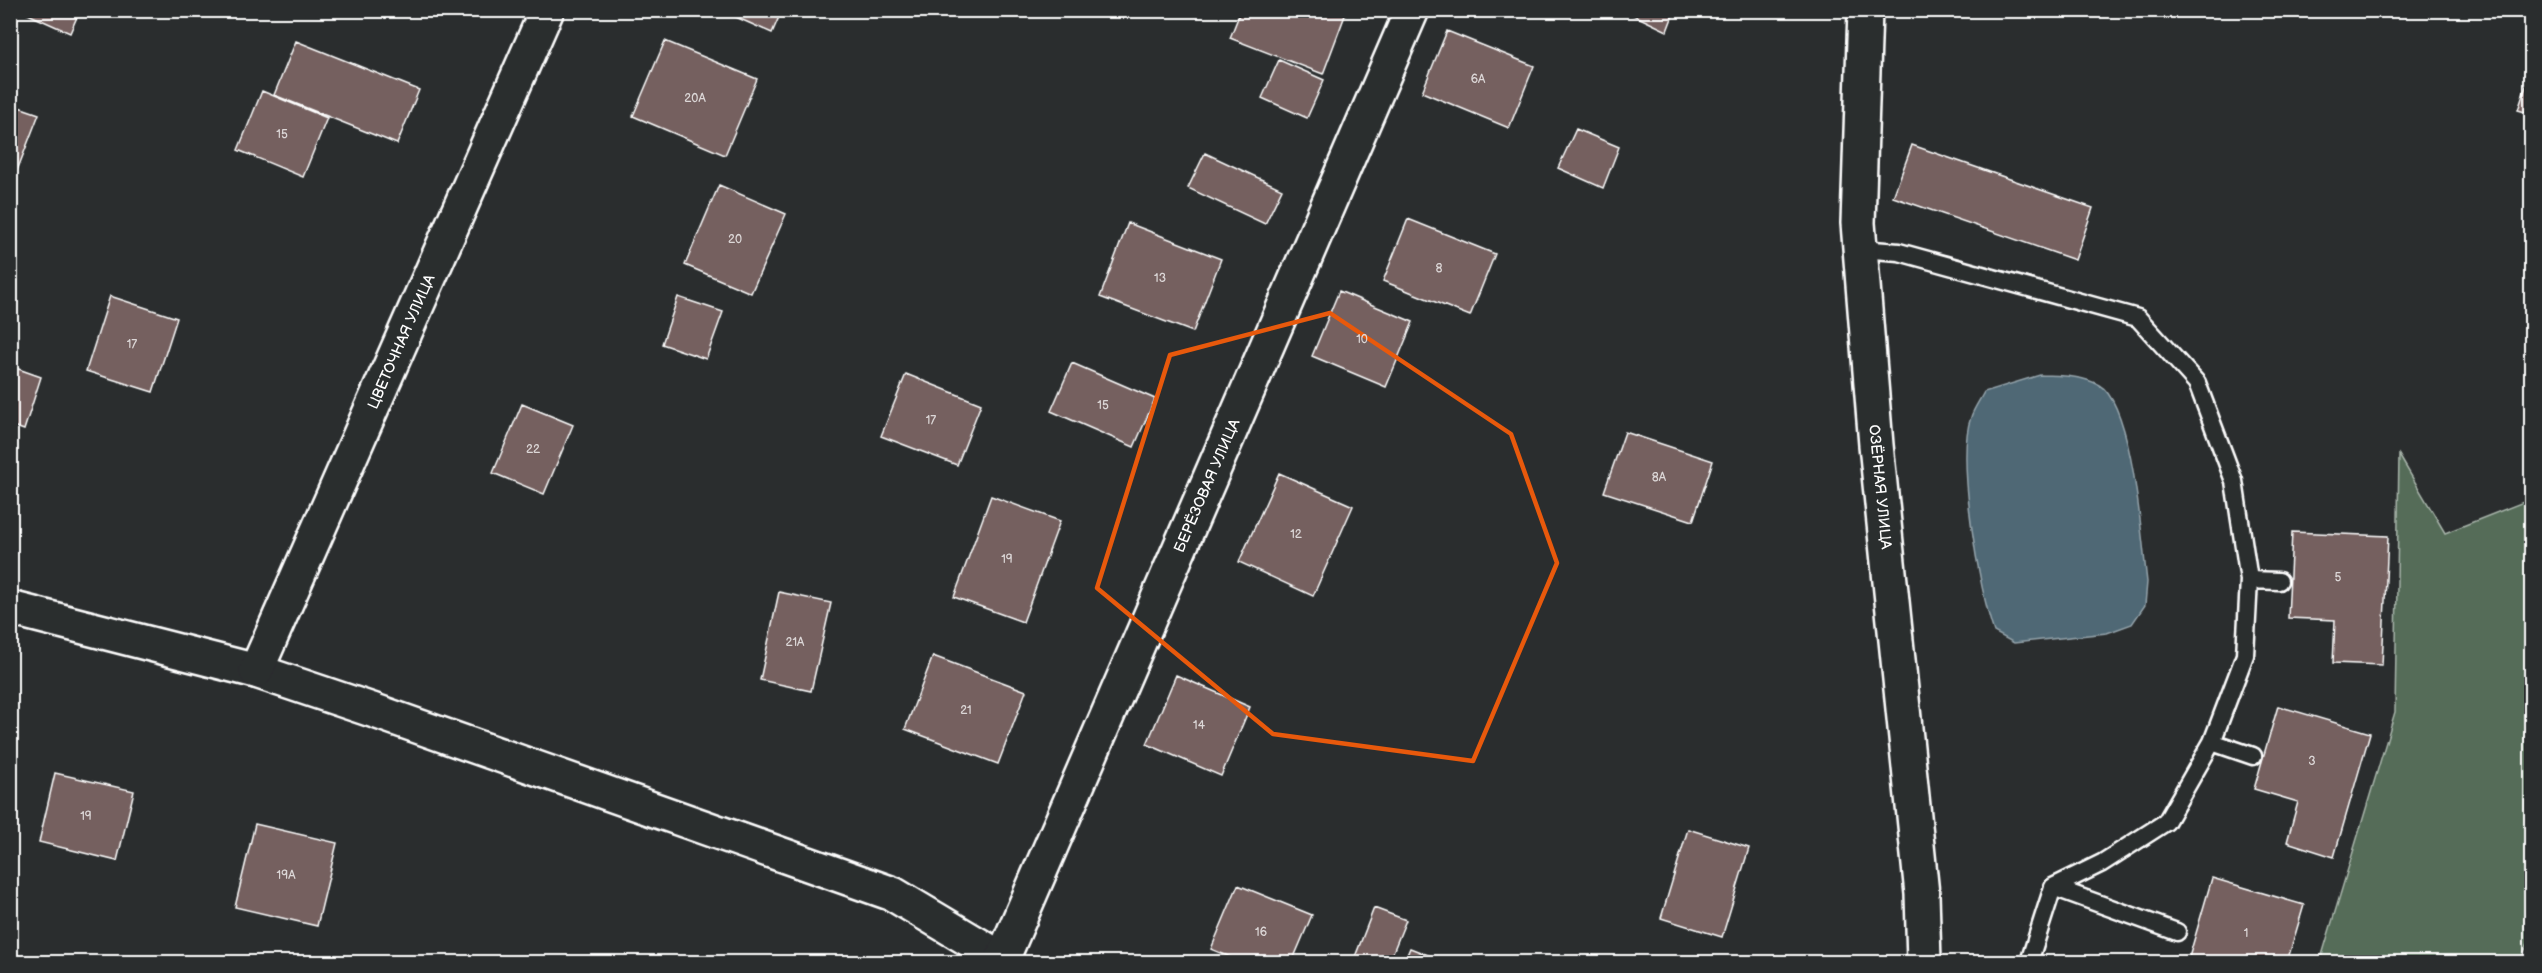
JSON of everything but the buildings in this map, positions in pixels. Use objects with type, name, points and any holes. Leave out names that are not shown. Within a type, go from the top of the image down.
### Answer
[{"type":"street","name":"ЦВЕТОЧНАЯ УЛИЦА","points":[[256,671],[547,10]]},
{"type":"street","name":"БЕРЁЗОВАЯ УЛИЦА","points":[[1003,962],[1412,10]]},
{"type":"street","name":"ОЗЁРНАЯ УЛИЦА","points":[[1865,10],[1858,224],[1876,445],[1922,894],[1924,963]]},
{"type":"street","points":[[10,608],[256,671],[893,894],[1003,962]]},
{"type":"lane","points":[[1860,249],[1899,252],[2138,318],[2197,383],[2234,481],[2249,580],[2245,655],[2212,742],[2166,822],[2102,863],[2053,887],[2029,963]]},
{"type":"lane","points":[[2249,580],[2279,581]]},
{"type":"lane","points":[[2212,742],[2253,756]]},
{"type":"lane","points":[[2053,887],[2177,932]]},
{"type":"highlighted area","points":[[1330,313],[1511,434],[1557,563],[1473,761],[1273,734],[1097,588],[1170,355]]},
{"type":"green space","points":[[2399,455],[2445,533],[2531,499],[2532,935],[2519,962],[2320,962],[2395,712]]},
{"type":"water","points":[[2040,375],[2085,379],[2099,385],[2111,397],[2128,445],[2134,476],[2147,582],[2145,605],[2132,624],[2107,633],[2014,643],[1994,632],[1982,586],[1971,524],[1966,462],[1967,436],[1972,414],[1984,392]]}]
